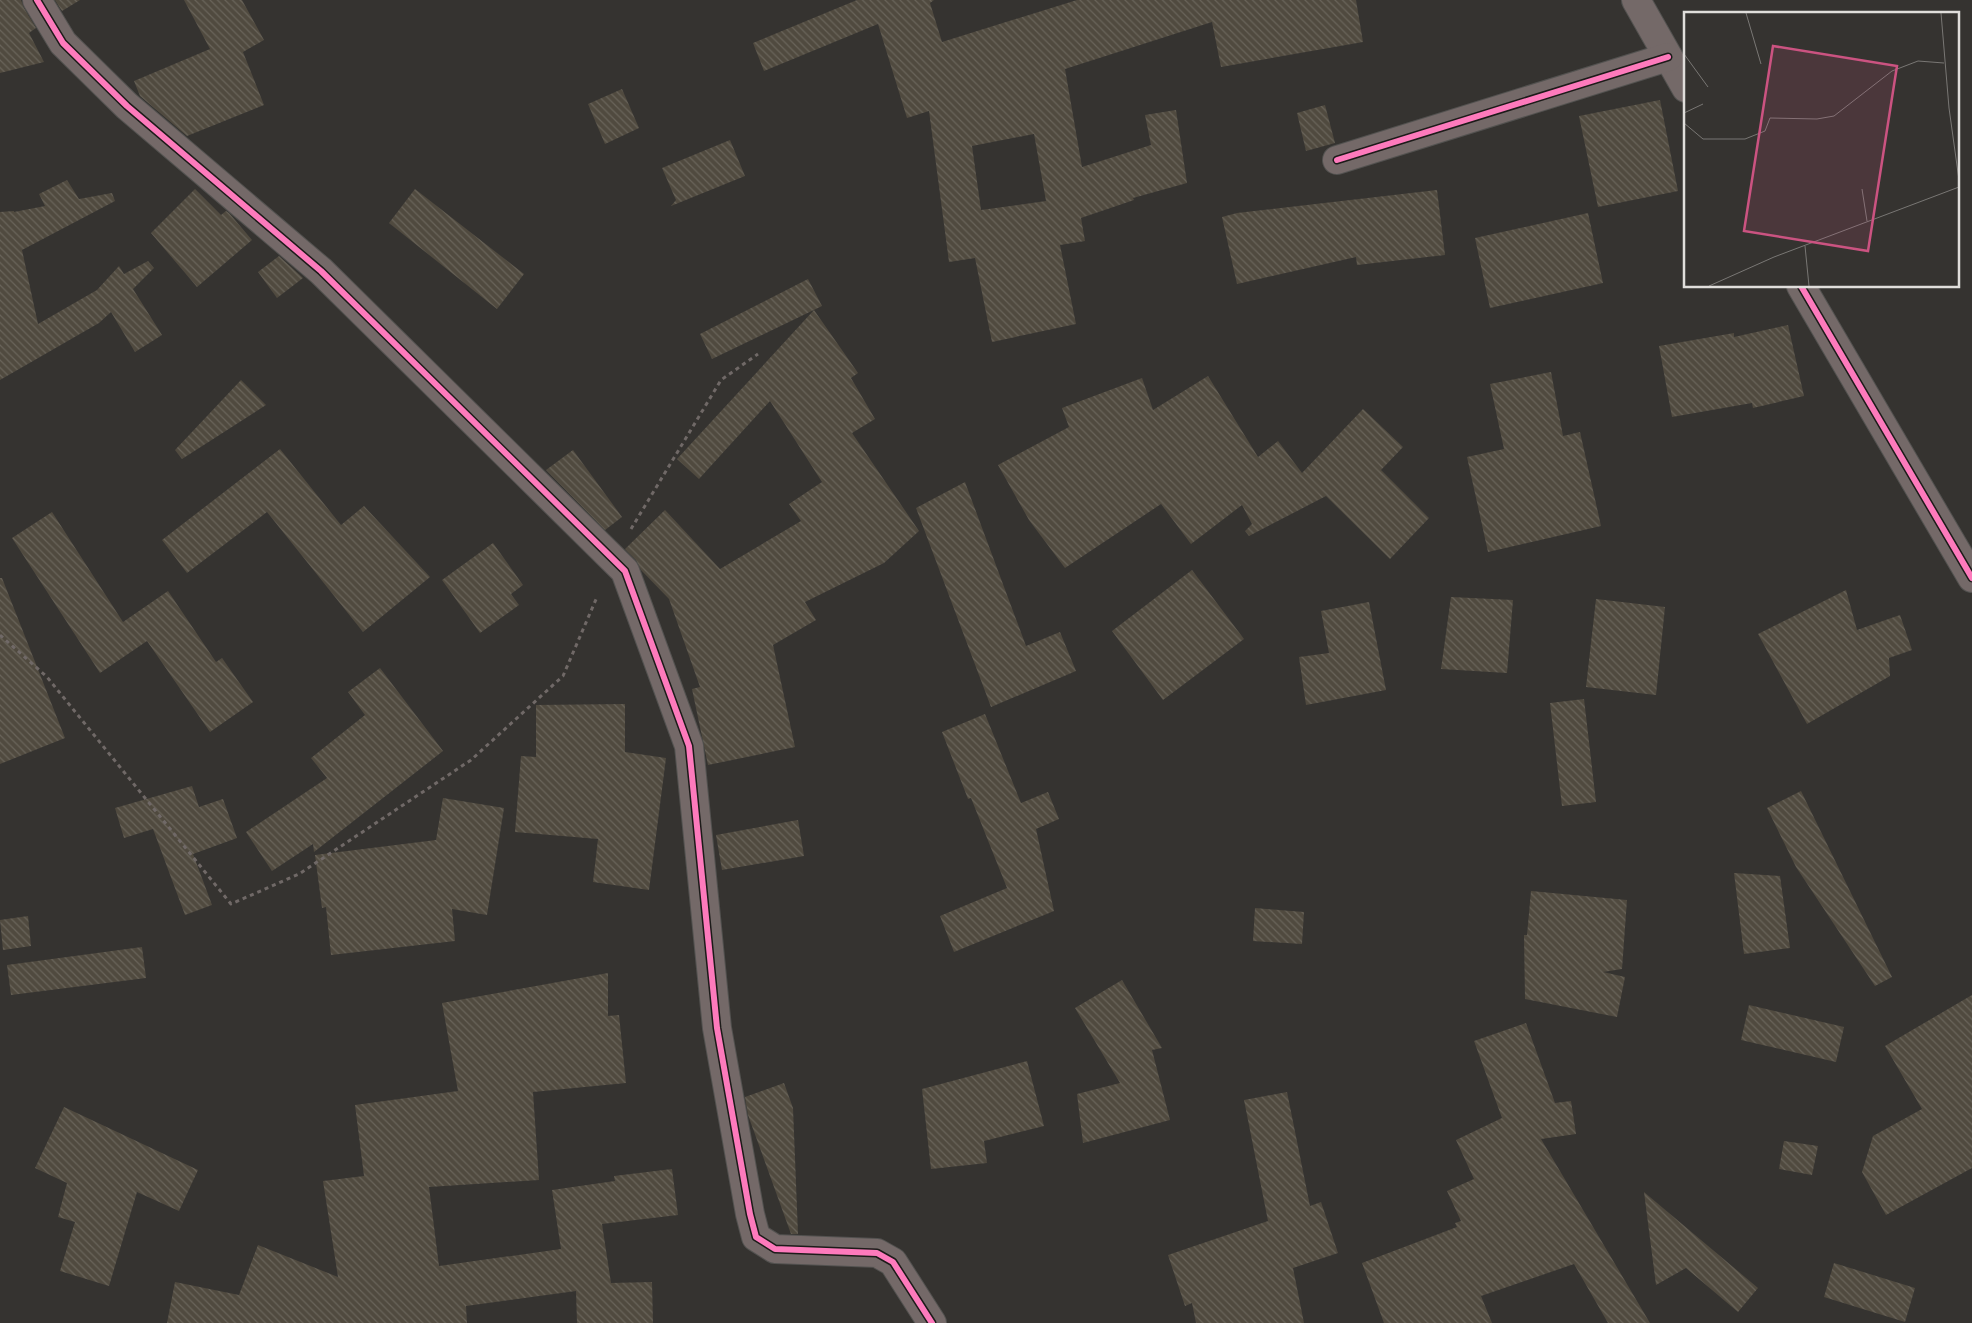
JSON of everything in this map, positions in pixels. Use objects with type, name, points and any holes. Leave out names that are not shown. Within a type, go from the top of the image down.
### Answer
[{"type":"street","points":[[37,0],[63,43],[126,106],[321,271],[625,571],[689,746],[717,1028],[750,1214],[756,1237],[775,1248],[877,1253],[892,1262],[932,1323]]},
{"type":"street","points":[[1636,0],[1684,85]]},
{"type":"street","points":[[1337,160],[1668,57]]},
{"type":"street","points":[[1802,288],[1972,578]]},
{"type":"path","points":[[0,635],[47,676],[231,904],[299,874],[471,760],[563,676],[613,560],[721,380],[758,354]]},
{"type":"building","points":[[0,0],[21,0],[36,28],[29,33],[44,62],[0,73]]},
{"type":"building","points":[[55,0],[80,0],[62,11]]},
{"type":"building","points":[[184,0],[242,0],[264,40],[243,52],[264,105],[187,136],[140,96],[134,81],[210,49]]},
{"type":"building","points":[[857,0],[934,0],[930,3],[942,42],[1077,0],[1356,0],[1363,42],[1221,67],[1212,22],[1065,69],[1082,167],[1151,145],[1145,115],[1176,110],[1187,183],[1133,198],[1134,200],[1081,218],[1085,241],[1060,245],[1076,324],[992,342],[975,258],[949,262],[929,111],[907,118],[878,24],[764,71],[753,43]],"holes":[[[1034,134],[1046,201],[981,210],[972,146]]]},
{"type":"building","points":[[622,89],[639,128],[605,144],[588,104]]},
{"type":"building","points":[[1660,100],[1678,191],[1598,207],[1579,116]]},
{"type":"building","points":[[1325,105],[1335,143],[1306,151],[1297,113]]},
{"type":"building","points":[[730,140],[745,176],[671,206],[676,200],[662,168]]},
{"type":"building","points":[[67,180],[79,199],[112,193],[115,201],[22,250],[38,324],[97,290],[119,266],[124,274],[148,261],[154,268],[133,289],[162,335],[135,352],[111,312],[99,323],[0,380],[0,212],[14,212],[45,206],[39,194]]},
{"type":"building","points":[[195,189],[221,215],[226,211],[229,213],[252,240],[197,287],[151,233]]},
{"type":"building","points":[[415,189],[524,274],[497,309],[389,223]]},
{"type":"building","points":[[1437,190],[1445,255],[1357,265],[1356,257],[1237,284],[1222,217],[1237,213]]},
{"type":"building","points":[[1588,213],[1603,283],[1490,308],[1475,238]]},
{"type":"building","points":[[279,256],[303,278],[277,298],[258,272]]},
{"type":"building","points":[[808,279],[822,306],[712,359],[700,334]]},
{"type":"building","points":[[814,310],[858,373],[851,378],[875,419],[852,433],[919,531],[884,563],[805,602],[816,620],[773,645],[795,747],[708,765],[692,689],[700,687],[669,599],[641,570],[636,560],[625,549],[665,510],[720,569],[801,521],[789,504],[822,482],[770,401],[699,479],[677,459]]},
{"type":"building","points":[[1788,325],[1804,396],[1753,408],[1752,403],[1672,417],[1659,346],[1734,333],[1734,337]]},
{"type":"building","points":[[1551,372],[1563,436],[1580,432],[1601,526],[1488,552],[1467,457],[1504,449],[1490,384]]},
{"type":"building","points":[[1208,376],[1258,457],[1278,441],[1302,473],[1363,409],[1403,447],[1381,470],[1429,518],[1390,559],[1326,496],[1249,536],[1245,531],[1252,524],[1242,505],[1191,544],[1161,504],[1065,568],[1029,520],[998,465],[1069,427],[1062,408],[1142,378],[1153,410]]},
{"type":"building","points":[[241,380],[266,405],[182,459],[175,450]]},
{"type":"building","points":[[280,449],[341,525],[364,506],[430,577],[363,632],[267,512],[187,573],[162,540]]},
{"type":"building","points":[[573,450],[622,517],[605,530],[546,470]]},
{"type":"building","points":[[965,482],[1026,646],[1060,632],[1076,671],[991,707],[916,508]]},
{"type":"building","points":[[52,512],[123,622],[168,591],[216,662],[222,658],[253,702],[210,732],[147,641],[100,673],[12,538]]},
{"type":"building","points":[[493,543],[523,585],[511,594],[519,605],[480,633],[442,580]]},
{"type":"building","points":[[1192,570],[1244,639],[1163,700],[1112,631]]},
{"type":"building","points":[[0,578],[2,578],[65,738],[0,764]]},
{"type":"building","points":[[1846,590],[1857,630],[1900,615],[1912,650],[1889,658],[1890,676],[1807,724],[1758,634]]},
{"type":"building","points":[[1451,597],[1513,600],[1507,673],[1441,669]]},
{"type":"building","points":[[1596,599],[1665,607],[1656,695],[1586,687]]},
{"type":"building","points":[[1369,602],[1386,690],[1306,705],[1299,657],[1329,653],[1321,611]]},
{"type":"building","points":[[380,668],[443,751],[314,852],[313,844],[272,871],[246,832],[327,778],[311,758],[365,715],[348,692]]},
{"type":"building","points":[[1584,699],[1596,802],[1562,806],[1550,703]]},
{"type":"building","points":[[625,704],[625,752],[666,758],[649,890],[593,882],[598,839],[515,832],[521,756],[536,757],[536,705]]},
{"type":"building","points":[[985,714],[1021,803],[1048,792],[1059,819],[1036,829],[1054,911],[954,952],[940,916],[1007,888],[971,798],[968,799],[942,732]]},
{"type":"building","points":[[192,786],[199,807],[223,799],[237,838],[193,854],[212,905],[185,915],[153,829],[124,838],[115,808]]},
{"type":"building","points":[[1801,791],[1892,977],[1875,986],[1796,867],[1767,808]]},
{"type":"building","points":[[443,798],[504,808],[487,915],[452,909],[455,941],[331,955],[326,907],[322,908],[315,855],[436,840]]},
{"type":"building","points":[[798,820],[804,856],[722,870],[716,835]]},
{"type":"building","points":[[1734,873],[1780,876],[1790,948],[1744,954]]},
{"type":"building","points":[[1531,891],[1627,900],[1622,969],[1603,972],[1625,977],[1617,1017],[1525,999],[1524,935],[1527,935]]},
{"type":"building","points":[[1255,908],[1304,912],[1302,944],[1253,941]]},
{"type":"building","points":[[28,916],[31,946],[3,950],[0,920]]},
{"type":"building","points":[[142,947],[146,978],[11,995],[7,965]]},
{"type":"building","points":[[608,973],[608,1016],[619,1015],[626,1083],[533,1092],[539,1180],[429,1187],[439,1266],[561,1249],[552,1190],[615,1181],[614,1176],[672,1169],[678,1215],[602,1224],[611,1283],[652,1282],[653,1323],[577,1323],[576,1291],[466,1306],[467,1323],[167,1323],[175,1282],[239,1295],[258,1245],[338,1277],[323,1181],[364,1176],[355,1105],[458,1091],[442,1003]]},
{"type":"building","points":[[1122,980],[1162,1048],[1152,1050],[1170,1120],[1083,1143],[1077,1094],[1120,1083],[1075,1008]]},
{"type":"building","points":[[1972,995],[1972,1168],[1886,1215],[1862,1172],[1873,1136],[1922,1109],[1885,1046]]},
{"type":"building","points":[[1749,1005],[1844,1027],[1836,1062],[1741,1040]]},
{"type":"building","points":[[1526,1023],[1555,1103],[1571,1101],[1576,1134],[1541,1139],[1650,1323],[1608,1323],[1574,1264],[1481,1296],[1492,1323],[1384,1323],[1362,1263],[1457,1227],[1455,1223],[1461,1221],[1447,1191],[1474,1179],[1456,1140],[1502,1118],[1474,1041]]},
{"type":"building","points":[[1027,1061],[1044,1126],[984,1141],[987,1163],[931,1169],[922,1089]]},
{"type":"building","points":[[784,1083],[793,1108],[798,1234],[791,1234],[748,1115],[745,1097]]},
{"type":"building","points":[[1287,1092],[1310,1206],[1321,1202],[1338,1253],[1293,1268],[1304,1323],[1196,1323],[1192,1303],[1185,1306],[1168,1255],[1268,1221],[1244,1100]]},
{"type":"building","points":[[64,1107],[198,1170],[179,1211],[137,1192],[109,1286],[60,1271],[75,1222],[58,1217],[67,1183],[35,1168]]},
{"type":"building","points":[[1784,1141],[1818,1146],[1812,1175],[1779,1169]]},
{"type":"building","points":[[1644,1192],[1758,1288],[1738,1312],[1686,1268],[1656,1285]]},
{"type":"building","points":[[1834,1263],[1915,1288],[1905,1322],[1824,1297]]},
{"type":"cycle path","points":[[37,0],[63,43],[127,106],[321,271],[625,571],[689,746],[717,1028],[750,1214],[756,1237],[775,1249],[877,1253],[893,1262],[932,1323]]},
{"type":"cycle path","points":[[1337,160],[1668,57]]},
{"type":"cycle path","points":[[1802,288],[1972,578]]}]
